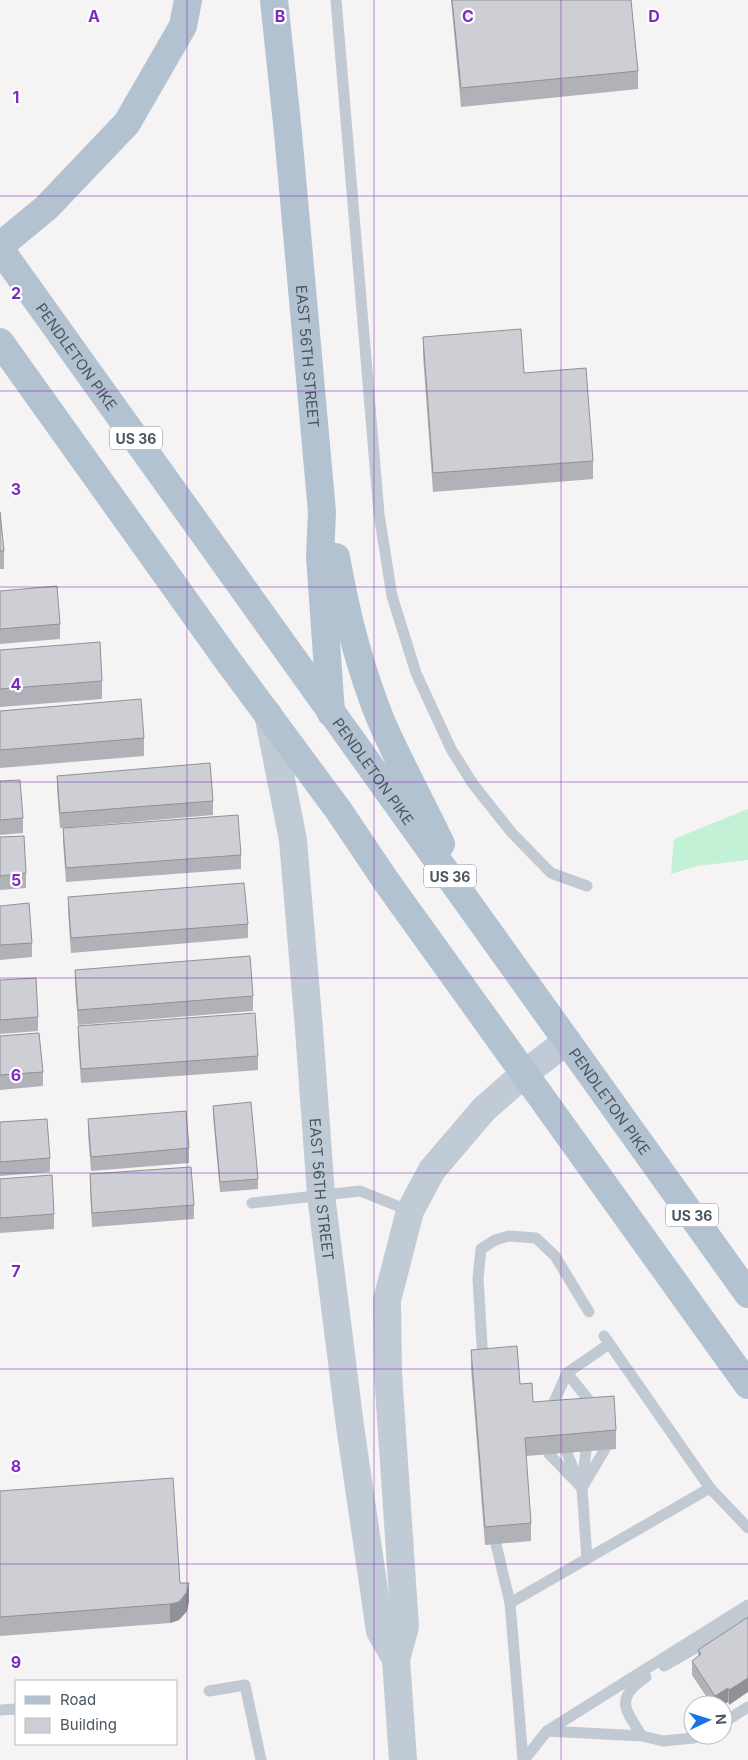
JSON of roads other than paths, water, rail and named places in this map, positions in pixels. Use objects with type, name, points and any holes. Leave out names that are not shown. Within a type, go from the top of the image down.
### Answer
[{"type":"main road","points":[[0,247],[47,207],[128,123],[183,26],[188,0]]},
{"type":"main road","name":"EAST 56TH STREET","points":[[274,0],[288,133],[322,512],[320,556],[331,713]]},
{"type":"main road","name":"PENDLETON PIKE","points":[[0,247],[331,713],[473,908],[748,1294]]},
{"type":"main road","points":[[0,342],[228,661],[339,810],[386,881],[748,1385]]},
{"type":"main road","points":[[322,512],[334,548],[352,634],[382,723],[473,908]]},
{"type":"main road","name":"EAST 56TH STREET","points":[[268,714],[292,840],[322,1195],[350,1426],[380,1632],[396,1659]]},
{"type":"main road","name":"EAST 56TH STREET","points":[[403,1760],[396,1659],[405,1627],[388,1373],[388,1300],[410,1211],[432,1170],[484,1109],[524,1074],[567,1041]]},
{"type":"lane","points":[[336,0],[379,514],[392,596],[416,673],[451,749],[473,784],[512,833],[551,873],[587,886]]},
{"type":"lane","points":[[252,1203],[360,1191],[410,1211]]},
{"type":"lane","points":[[483,1366],[478,1278],[481,1249],[495,1240],[509,1236],[536,1238],[555,1256],[589,1312]]},
{"type":"lane","points":[[546,1419],[566,1373],[607,1340],[710,1488],[748,1528]]},
{"type":"lane","points":[[566,1373],[580,1407]]},
{"type":"lane","points":[[564,1409],[566,1373]]},
{"type":"lane","points":[[566,1373],[601,1415]]},
{"type":"lane","points":[[582,1488],[605,1450]]},
{"type":"lane","points":[[586,1451],[582,1488],[587,1559]]},
{"type":"lane","points":[[567,1453],[582,1488]]},
{"type":"lane","points":[[548,1454],[582,1488]]},
{"type":"lane","points":[[510,1604],[710,1488]]},
{"type":"lane","points":[[496,1544],[510,1604],[523,1760]]},
{"type":"lane","points":[[523,1760],[547,1732],[748,1605]]},
{"type":"lane","points":[[642,1736],[627,1713],[625,1704],[627,1694],[648,1675],[743,1621],[748,1613]]},
{"type":"lane","points":[[209,1691],[245,1685],[261,1760]]},
{"type":"lane","points":[[733,1717],[748,1707]]},
{"type":"lane","points":[[0,1710],[15,1709]]},
{"type":"lane","points":[[547,1732],[642,1736],[663,1741],[683,1739]]}]
